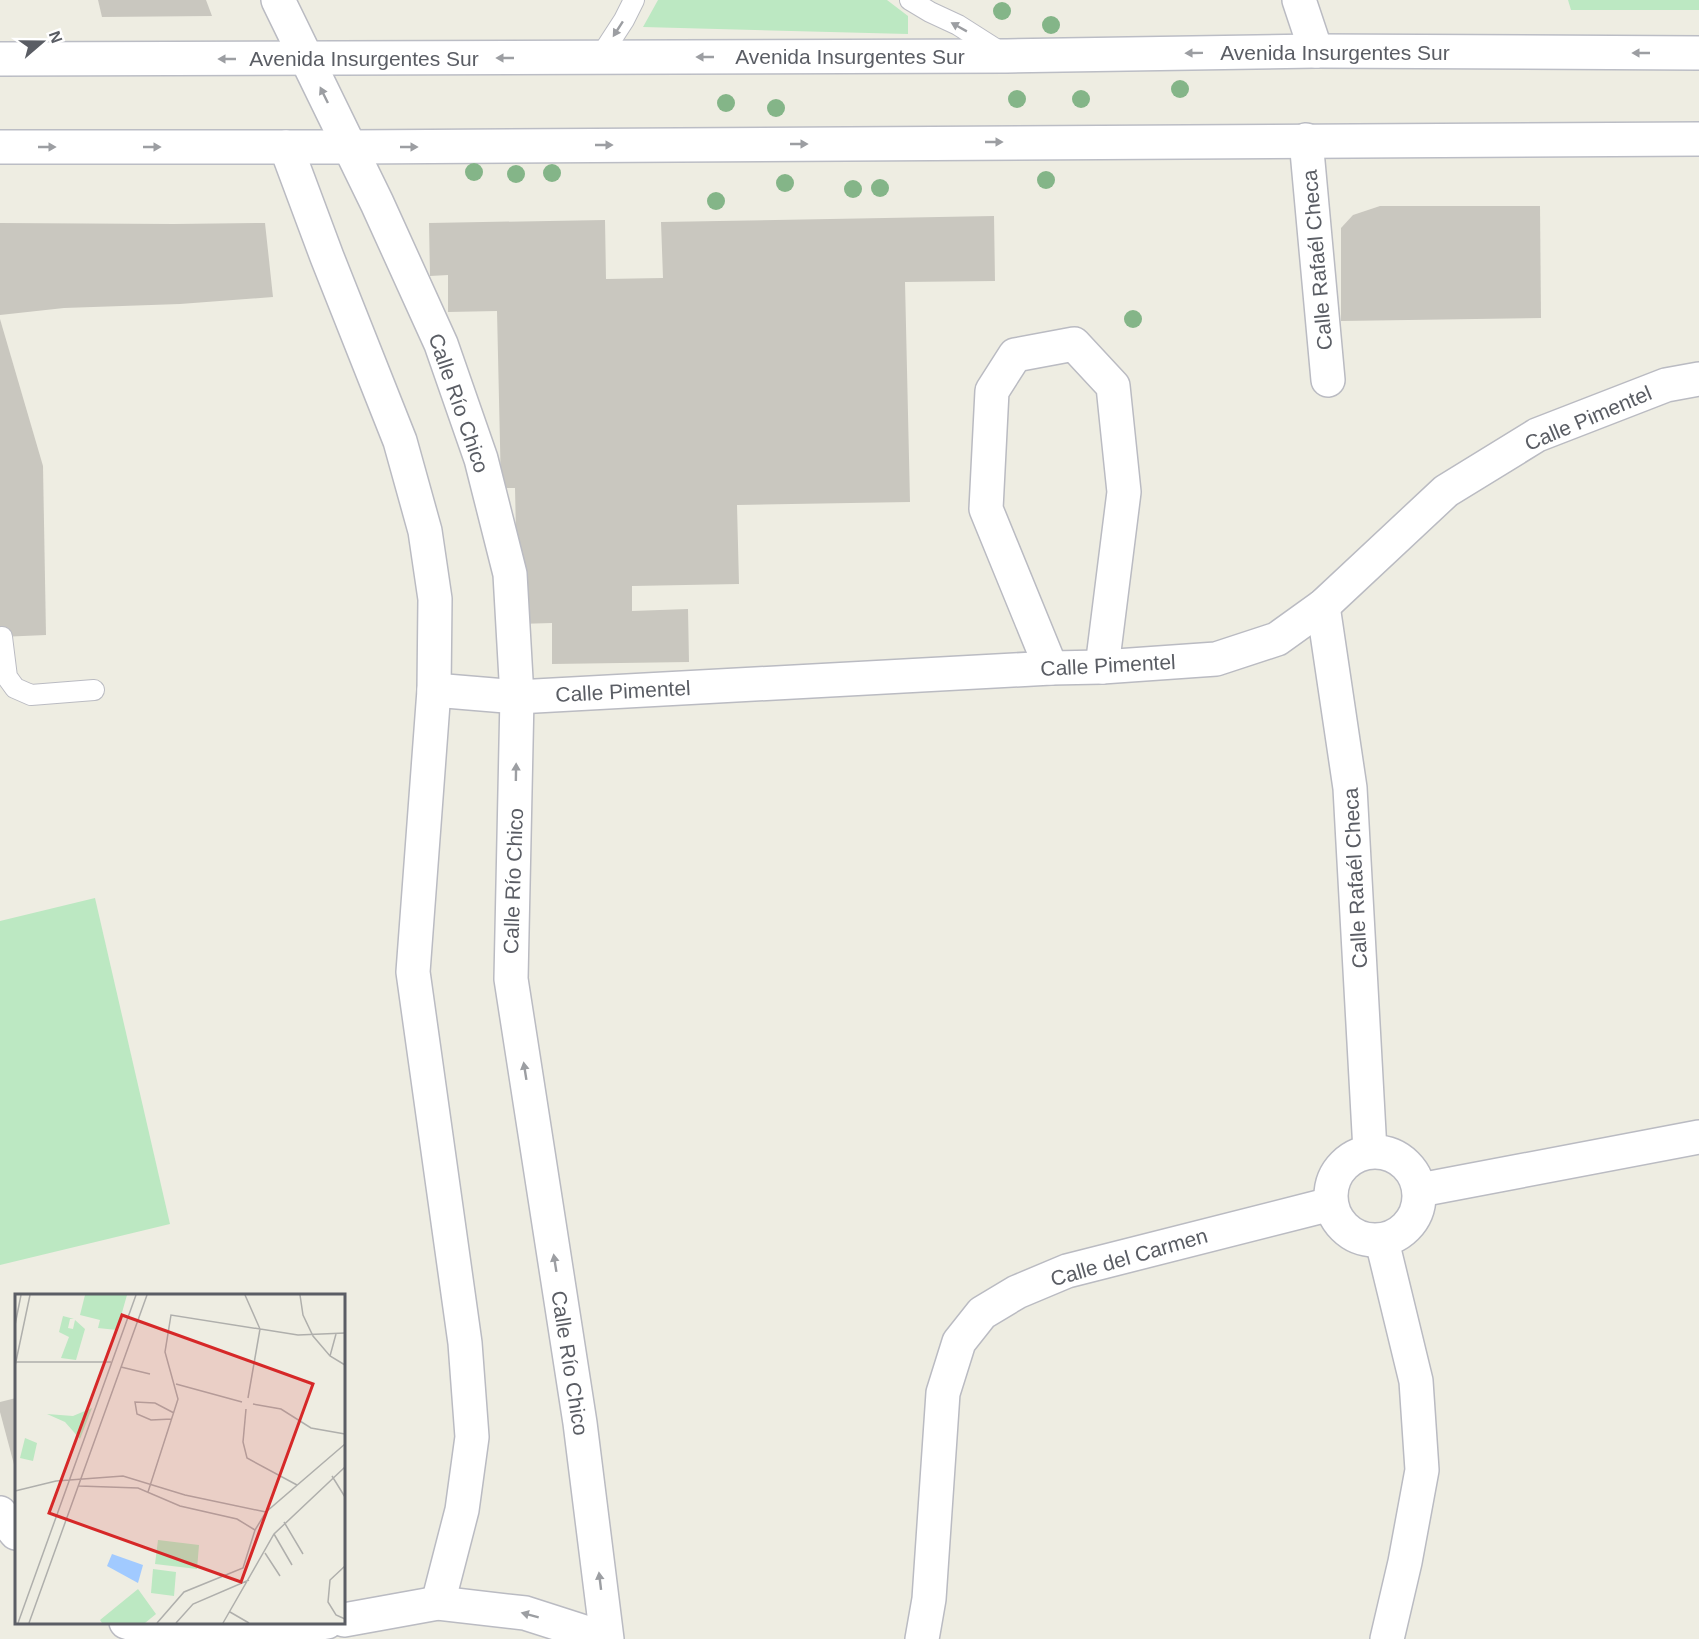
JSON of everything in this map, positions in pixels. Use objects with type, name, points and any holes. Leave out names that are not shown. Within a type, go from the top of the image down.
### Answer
[{"type":"street","name":"Calle Río Chico","points":[[278,0],[377,203],[441,344],[481,459],[510,574],[508,696],[511,979],[580,1423],[607,1639]]},
{"type":"street","points":[[1299,0],[1316,51]]},
{"type":"street","name":"Avenida Insurgentes Sur","points":[[0,59],[1007,56],[1316,51],[1699,53]]},
{"type":"street","points":[[0,147],[1699,139]]},
{"type":"street","name":"Calle Rafaél Checa","points":[[1306,140],[1328,380]]},
{"type":"street","points":[[286,147],[400,441],[422,520],[435,599],[440,691],[413,972],[465,1343],[472,1437],[462,1510],[438,1604]]},
{"type":"street","points":[[1051,668],[986,509],[992,391],[1015,356],[1074,344],[1113,386],[1124,492],[1102,667]]},
{"type":"street","name":"Calle Pimentel","points":[[440,691],[508,696],[1102,667],[1216,659],[1277,639],[1323,606],[1446,491],[1537,435],[1666,385],[1699,379]]},
{"type":"street","name":"Calle Rafaél Checa","points":[[1323,606],[1350,788],[1370,1151]]},
{"type":"street","points":[[1420,1190],[1699,1137]]},
{"type":"street","points":[[1370,1151],[1387,1153],[1402,1160],[1414,1173],[1420,1190],[1418,1207],[1411,1223],[1398,1235],[1382,1241],[1365,1240],[1349,1233],[1337,1220],[1331,1204],[1332,1185],[1339,1169],[1353,1157],[1370,1151]]},
{"type":"street","name":"Calle del Carmen","points":[[922,1639],[928,1599],[943,1393],[959,1342],[982,1313],[1017,1292],[1067,1271],[1331,1204]]},
{"type":"street","points":[[1382,1241],[1416,1381],[1422,1470],[1405,1562],[1387,1639]]},
{"type":"street","points":[[0,1513],[15,1532]]},
{"type":"street","points":[[345,1620],[438,1604],[525,1613],[607,1639]]},
{"type":"street","points":[[107,1639],[115,1624]]},
{"type":"street","points":[[130,1624],[175,1637],[248,1635],[320,1624]]},
{"type":"lane","points":[[600,57],[634,0]]},
{"type":"lane","points":[[910,0],[958,25],[1007,56]]},
{"type":"lane","points":[[2,637],[7,677],[15,688],[30,695],[94,690]]},
{"type":"green space","points":[[658,0],[887,0],[908,16],[908,34],[643,27]]},
{"type":"green space","points":[[1568,0],[1699,0],[1699,10],[1571,10]]},
{"type":"green space","points":[[95,898],[170,1224],[0,1265],[0,921]]},
{"type":"building","points":[[98,0],[206,0],[212,16],[102,17]]},
{"type":"building","points":[[1380,206],[1540,206],[1541,318],[1341,321],[1341,228],[1353,215]]},
{"type":"building","points":[[994,216],[995,281],[905,282],[910,502],[737,505],[739,584],[632,586],[632,611],[688,609],[689,662],[552,664],[552,623],[518,624],[515,488],[501,488],[497,311],[448,312],[448,275],[430,276],[429,223],[605,220],[606,279],[663,278],[661,222]]},
{"type":"building","points":[[0,223],[265,223],[273,297],[180,304],[64,308],[0,315]]},
{"type":"building","points":[[0,319],[43,466],[46,635],[0,637]]},
{"type":"building","points":[[15,1398],[15,1468],[0,1412],[0,1402]]}]
